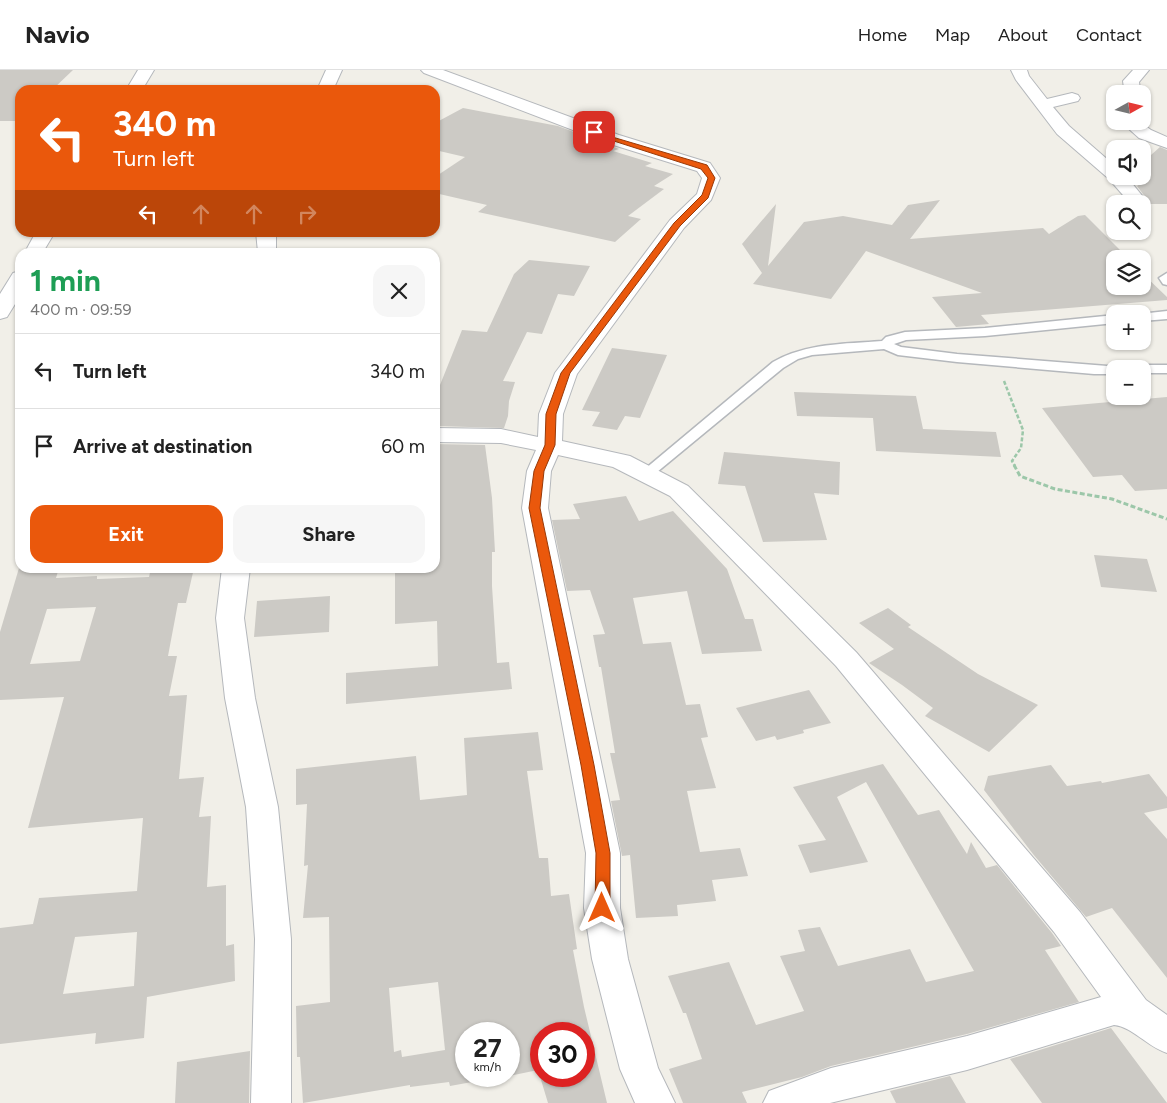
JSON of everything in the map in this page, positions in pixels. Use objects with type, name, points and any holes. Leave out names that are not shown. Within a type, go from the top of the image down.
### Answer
[{"type":"street","points":[[137,85],[146,70]]},
{"type":"street","points":[[327,85],[334,70]]},
{"type":"street","points":[[429,70],[613,139],[704,167],[711,178],[705,196],[677,224],[566,373],[551,414],[550,445],[539,471],[535,508],[603,853],[602,908],[610,959],[639,1068],[655,1103]]},
{"type":"street","points":[[1020,70],[1021,77],[1063,130],[1106,165]]},
{"type":"street","points":[[1132,85],[1131,81],[1141,70]]},
{"type":"street","points":[[1043,105],[1072,98]]},
{"type":"street","points":[[1140,130],[1163,142]]},
{"type":"street","points":[[1151,147],[1163,142]]},
{"type":"street","points":[[1124,185],[1133,195]]},
{"type":"street","points":[[36,248],[43,237]]},
{"type":"street","points":[[0,313],[15,286]]},
{"type":"street","points":[[440,435],[501,436],[621,461],[679,491],[846,659],[1067,922],[1133,1011],[1167,1037]]},
{"type":"street","points":[[235,573],[230,618],[240,698],[262,807],[273,939],[271,1103]]},
{"type":"street","points":[[783,1103],[831,1085],[967,1053],[1114,1009],[1133,1011]]},
{"type":"lane","points":[[1167,276],[1165,278],[1167,281]]},
{"type":"lane","points":[[1151,316],[1167,315]]},
{"type":"lane","points":[[886,345],[891,340],[905,336],[984,332],[1106,320]]},
{"type":"lane","points":[[646,474],[778,365],[793,356],[812,351],[886,345],[898,351],[997,362],[1106,370]]},
{"type":"lane","points":[[1151,369],[1167,369]]},
{"type":"path","points":[[997,362],[1023,430],[1021,448],[1012,461],[1020,476],[1055,489],[1112,499],[1167,519]]},
{"type":"building","points":[[0,70],[73,70],[57,85],[15,85],[15,121],[0,121]]},
{"type":"building","points":[[463,108],[558,126],[619,149],[613,151],[652,163],[645,166],[673,174],[654,186],[664,189],[628,216],[641,219],[615,242],[478,212],[487,205],[440,194],[440,174],[465,157],[440,151],[440,120]]},
{"type":"building","points":[[1160,147],[1167,150],[1167,204],[1151,204],[1151,195],[1144,195],[1137,186],[1151,185],[1151,155]]},
{"type":"building","points":[[940,200],[910,239],[1043,228],[1049,234],[1078,216],[1085,215],[1106,236],[1106,240],[1110,240],[1120,250],[1106,250],[1106,295],[1151,295],[1151,282],[1167,297],[1167,300],[981,315],[989,324],[956,327],[932,297],[982,293],[866,251],[831,299],[753,284],[762,273],[742,244],[776,204],[768,266],[804,222],[843,216],[892,225],[908,205]]},
{"type":"building","points":[[529,260],[590,266],[574,296],[558,294],[542,334],[527,332],[503,381],[515,382],[504,428],[440,426],[440,385],[462,330],[487,332],[514,274]]},
{"type":"building","points":[[612,348],[667,355],[640,418],[625,416],[617,430],[592,426],[600,412],[582,410]]},
{"type":"building","points":[[794,392],[916,396],[923,429],[996,432],[1001,457],[876,451],[873,418],[797,416]]},
{"type":"building","points":[[1167,397],[1167,489],[1135,491],[1122,475],[1093,477],[1042,408],[1106,402],[1106,405],[1151,405],[1151,398]]},
{"type":"building","points":[[440,444],[485,445],[492,498],[495,552],[492,552],[492,586],[497,663],[509,662],[512,689],[346,704],[346,673],[438,666],[437,621],[395,624],[395,573],[440,573]]},
{"type":"building","points":[[724,452],[840,462],[839,495],[814,493],[827,540],[763,542],[745,486],[718,484]]},
{"type":"building","points":[[626,496],[639,521],[673,511],[727,569],[745,619],[753,619],[762,651],[702,654],[687,591],[633,598],[643,644],[671,642],[686,705],[700,704],[708,737],[701,738],[716,788],[687,791],[700,852],[740,848],[748,876],[712,880],[716,901],[677,905],[678,916],[636,918],[630,855],[622,856],[611,801],[620,800],[610,753],[615,753],[601,667],[599,667],[593,635],[605,634],[590,590],[567,591],[552,520],[580,519],[573,504]]},
{"type":"building","points":[[1094,555],[1147,559],[1157,592],[1101,587]]},
{"type":"building","points":[[18,573],[58,573],[56,578],[97,576],[97,579],[149,577],[150,573],[193,573],[186,603],[178,603],[168,656],[177,656],[169,696],[187,695],[179,779],[204,777],[199,817],[211,816],[207,887],[226,885],[226,946],[234,944],[235,981],[147,997],[144,1038],[95,1044],[96,1033],[0,1044],[0,928],[33,924],[39,898],[137,891],[143,818],[28,828],[64,697],[0,700],[0,632]],"holes":[[[96,607],[80,661],[30,664],[47,609]],[[137,932],[134,986],[63,994],[75,937]]]},
{"type":"building","points":[[330,596],[329,632],[254,637],[257,601]]},
{"type":"building","points":[[888,608],[911,625],[908,627],[978,674],[1038,705],[989,752],[925,716],[933,708],[869,663],[894,649],[859,623]]},
{"type":"building","points":[[809,690],[831,723],[803,730],[804,733],[777,740],[775,736],[756,741],[736,708]]},
{"type":"building","points":[[538,732],[543,770],[527,771],[539,858],[548,858],[551,896],[569,894],[577,949],[573,950],[588,1022],[530,1022],[530,1072],[520,1074],[520,1022],[455,1022],[455,1085],[450,1086],[449,1082],[410,1087],[410,1085],[303,1103],[300,1057],[297,1057],[296,1006],[330,1002],[329,917],[303,918],[308,865],[304,866],[307,804],[296,805],[296,769],[416,756],[420,800],[467,795],[464,738]],"holes":[[[438,982],[445,1050],[402,1057],[401,1050],[394,1052],[389,988]]]},
{"type":"building","points":[[883,764],[918,815],[939,810],[967,854],[971,842],[986,868],[997,865],[1061,946],[1045,950],[1079,1002],[967,1034],[831,1066],[802,1077],[742,1092],[747,1103],[683,1103],[669,1069],[702,1059],[686,1013],[683,1013],[668,976],[729,962],[756,1025],[804,1011],[780,956],[805,951],[798,930],[820,927],[838,966],[910,949],[926,982],[974,971],[866,782],[837,797],[868,862],[810,873],[798,845],[826,840],[793,787]]},
{"type":"building","points":[[1051,765],[1067,786],[1101,781],[1102,783],[1149,774],[1167,797],[1167,808],[1144,813],[1167,839],[1167,978],[1112,908],[1086,917],[1033,854],[984,790],[988,776]]},
{"type":"building","points":[[1111,1028],[1167,1103],[1042,1103],[1010,1059]]},
{"type":"building","points":[[250,1051],[249,1103],[175,1103],[177,1062]]},
{"type":"building","points":[[595,1053],[607,1103],[548,1103],[543,1087],[595,1087]]},
{"type":"building","points":[[950,1076],[966,1103],[896,1103],[890,1091]]},
{"type":"route","points":[[594,132],[704,167],[711,178],[705,196],[677,224],[566,373],[551,414],[550,445],[539,471],[535,508],[562,637],[603,853],[602,908]]}]
